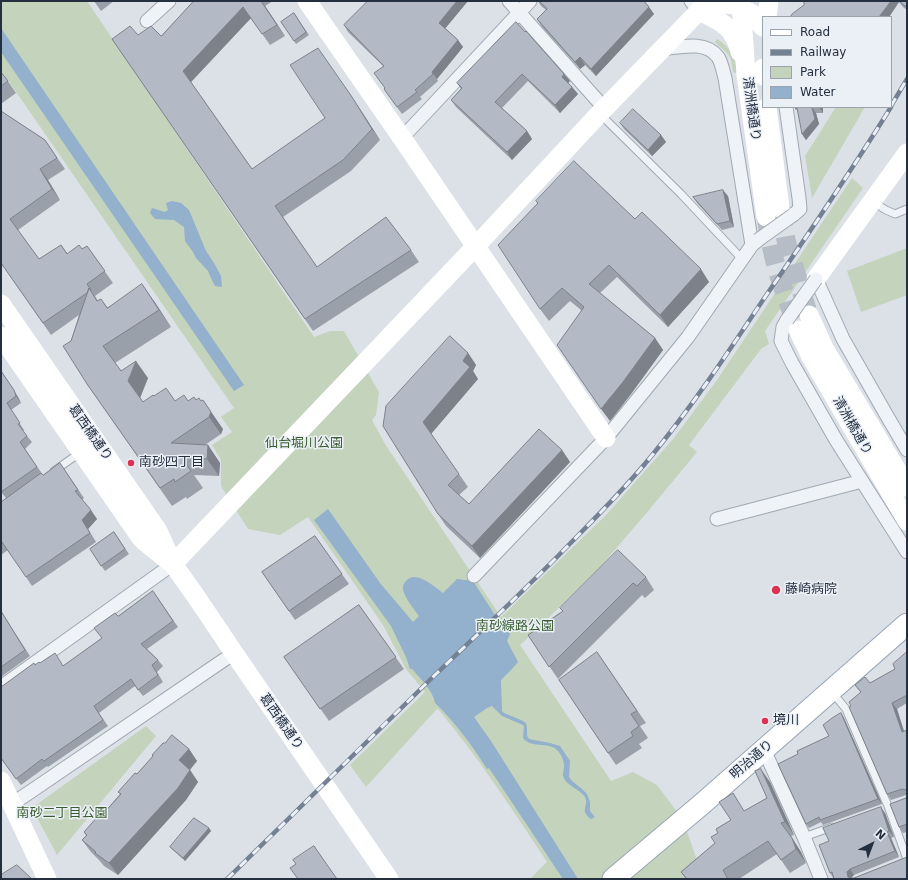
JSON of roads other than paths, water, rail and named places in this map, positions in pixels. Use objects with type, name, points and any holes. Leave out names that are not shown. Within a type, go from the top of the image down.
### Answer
[{"type":"main road","points":[[307,1],[606,438]]},
{"type":"main road","points":[[768,16],[769,1]]},
{"type":"main road","points":[[702,3],[742,5],[762,26]]},
{"type":"main road","points":[[172,564],[475,247],[662,49],[702,3]]},
{"type":"main road","points":[[702,3],[731,31],[757,73]]},
{"type":"main road","name":"清洲橋通り","points":[[742,5],[762,103]]},
{"type":"main road","name":"清洲橋通り","points":[[763,108],[780,213]]},
{"type":"main road","name":"清洲橋通り","points":[[767,108],[780,213]]},
{"type":"main road","points":[[816,279],[907,153]]},
{"type":"main road","name":"葛西橋通り","points":[[1,304],[158,531],[172,564],[195,595],[389,879]]},
{"type":"main road","name":"清洲橋通り","points":[[798,322],[824,348],[907,487]]},
{"type":"main road","name":"清洲橋通り","points":[[798,322],[811,357],[907,521]]},
{"type":"main road","name":"葛西橋通り","points":[[1,336],[144,541],[172,564]]},
{"type":"main road","name":"明治通り","points":[[613,879],[702,804],[907,624]]},
{"type":"main road","points":[[6,796],[47,879]]},
{"type":"street","points":[[147,21],[169,1]]},
{"type":"street","points":[[509,1],[602,111]]},
{"type":"street","points":[[402,138],[530,1]]},
{"type":"street","points":[[662,49],[698,46],[712,51],[719,58],[725,78],[755,242]]},
{"type":"street","points":[[474,576],[606,438],[688,337],[742,259],[780,213],[800,209],[800,198],[786,108]]},
{"type":"street","points":[[816,279],[798,322],[783,327],[781,341],[829,428],[907,552]]},
{"type":"street","points":[[816,279],[843,339],[907,450]]},
{"type":"street","points":[[717,519],[862,481]]},
{"type":"street","points":[[1,687],[172,564]]},
{"type":"street","points":[[6,796],[234,653]]},
{"type":"street","points":[[764,750],[804,837],[821,879]]},
{"type":"lane","points":[[602,111],[742,259]]},
{"type":"lane","points":[[872,202],[894,214],[907,208]]},
{"type":"lane","points":[[45,477],[82,452]]},
{"type":"lane","points":[[831,691],[846,709],[888,806],[907,859],[900,862]]},
{"type":"lane","points":[[804,837],[839,824]]},
{"type":"water","points":[[1,28],[244,385],[234,391],[1,52]]},
{"type":"water","points":[[172,201],[181,203],[189,210],[206,251],[221,276],[222,287],[215,286],[208,271],[196,258],[185,241],[184,227],[174,220],[155,219],[150,213],[152,208],[165,212],[168,210],[166,203]]},
{"type":"water","points":[[328,509],[380,583],[413,622],[419,616],[405,596],[403,586],[406,581],[411,577],[420,578],[443,593],[457,579],[473,581],[506,632],[509,629],[510,634],[507,641],[518,662],[501,680],[502,711],[526,723],[527,736],[529,739],[560,746],[570,761],[569,777],[587,794],[590,802],[590,811],[595,817],[591,819],[587,815],[585,812],[585,797],[570,785],[563,776],[564,766],[561,755],[557,750],[553,747],[526,741],[523,738],[523,725],[502,716],[492,706],[474,717],[491,741],[578,879],[563,879],[489,768],[487,769],[463,734],[435,703],[432,694],[426,685],[412,669],[410,669],[391,626],[314,520]]},
{"type":"tunnel","points":[[780,208],[786,240],[808,313]]},
{"type":"tunnel","points":[[766,217],[777,269],[798,330]]},
{"type":"railway","points":[[892,104],[907,79]]},
{"type":"railway","points":[[227,879],[543,571],[638,472],[694,401],[722,361],[860,156],[890,108]]},
{"type":"place","name":"南砂四丁目","points":[[131,463]]},
{"type":"place","name":"藤崎病院","points":[[776,590]]},
{"type":"place","name":"境川","points":[[765,721]]},
{"type":"park label","name":"仙台堀川公園","points":[[304,444]]},
{"type":"park label","name":"南砂線路公園","points":[[515,627]]},
{"type":"park label","name":"南砂二丁目公園","points":[[62,814]]}]
